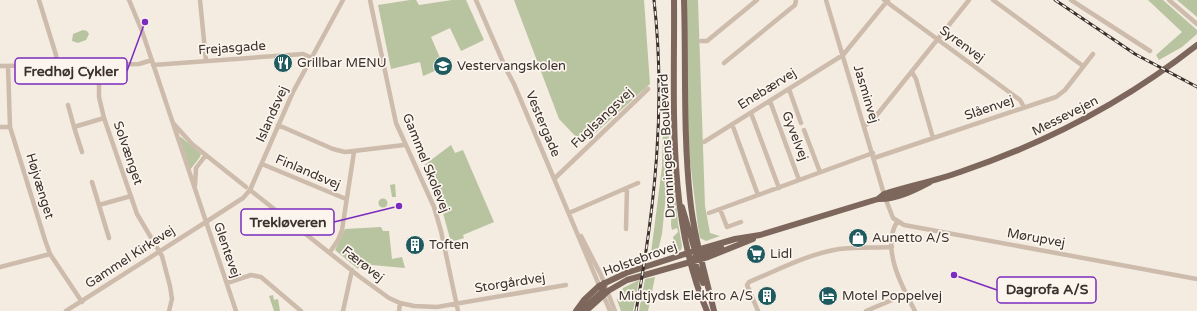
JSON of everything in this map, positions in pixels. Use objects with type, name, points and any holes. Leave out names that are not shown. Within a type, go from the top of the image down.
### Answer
[{"type":"main road","name":"Dronningens Boulevard","points":[[674,0],[675,120],[679,198],[694,256]]},
{"type":"main road","name":"Dronningens Boulevard","points":[[684,0],[684,119],[694,256]]},
{"type":"main road","name":"Messevejen","points":[[694,256],[745,238],[760,235],[878,199],[917,189],[930,182],[1001,157],[1047,138],[1094,114],[1155,76],[1197,45]]},
{"type":"main road","name":"Messevejen","points":[[694,256],[737,246],[760,235]]},
{"type":"main road","name":"Holstebrovej","points":[[576,311],[584,300],[626,273],[664,262],[694,256]]},
{"type":"main road","name":"Holstebrovej","points":[[602,289],[608,291],[628,280],[665,269],[670,264],[694,256]]},
{"type":"main road","points":[[694,256],[712,310]]},
{"type":"main road","name":"Holstebrovej","points":[[586,311],[602,289]]},
{"type":"main road","points":[[581,311],[602,289]]},
{"type":"street","points":[[39,0],[56,54],[57,65]]},
{"type":"street","name":"Glentevej","points":[[129,0],[153,63],[236,311]]},
{"type":"street","points":[[200,0],[206,61]]},
{"type":"street","name":"Islandsvej","points":[[206,222],[242,198],[250,190],[293,92],[343,0]]},
{"type":"street","name":"Gammel Skolevej","points":[[370,0],[396,124],[404,145],[434,207],[441,231],[458,311]]},
{"type":"street","name":"Vestergade","points":[[476,0],[514,84],[569,213],[577,230],[585,242],[610,311]]},
{"type":"street","points":[[701,41],[707,41],[757,0]]},
{"type":"street","points":[[724,63],[795,5],[796,0]]},
{"type":"street","name":"Jasminvej","points":[[826,0],[885,197]]},
{"type":"street","points":[[864,126],[872,122],[969,0]]},
{"type":"street","points":[[993,0],[1083,66]]},
{"type":"street","points":[[1071,0],[1150,51]]},
{"type":"street","points":[[1169,0],[1197,24]]},
{"type":"street","name":"Enebærvej","points":[[704,142],[843,55],[886,1]]},
{"type":"street","name":"Syrenvej","points":[[886,1],[1020,100],[1024,107]]},
{"type":"street","name":"Frejasgade","points":[[0,66],[139,64],[303,54],[312,58]]},
{"type":"street","name":"Slåenvej","points":[[873,155],[933,138],[1061,94],[1093,54]]},
{"type":"street","name":"Solvænget","points":[[99,65],[99,97],[104,118],[137,214],[160,252],[170,286],[172,299],[169,311]]},
{"type":"street","name":"Højvænget","points":[[8,66],[10,127],[50,254],[82,302]]},
{"type":"street","points":[[912,72],[916,79],[933,138]]},
{"type":"street","name":"Fuglsangsvej","points":[[554,179],[648,89]]},
{"type":"street","name":"Gyvelvej","points":[[789,89],[801,123]]},
{"type":"street","name":"Gyvelvej","points":[[770,101],[800,180]]},
{"type":"street","points":[[68,105],[82,152]]},
{"type":"street","points":[[751,112],[779,188]]},
{"type":"street","name":"Solvænget","points":[[74,128],[104,118]]},
{"type":"street","points":[[171,120],[192,144],[246,186]]},
{"type":"street","points":[[732,124],[758,195]]},
{"type":"street","points":[[278,125],[333,149],[354,152],[404,145]]},
{"type":"street","points":[[0,127],[10,127]]},
{"type":"street","name":"Gyvelvej","points":[[804,130],[820,172]]},
{"type":"street","points":[[330,252],[338,240],[342,230],[354,152]]},
{"type":"street","name":"Glentevej","points":[[197,197],[195,174],[196,168],[206,155]]},
{"type":"street","name":"Gyvelvej","points":[[709,213],[820,172],[873,155]]},
{"type":"street","name":"Finlandsvej","points":[[262,164],[338,197],[346,199]]},
{"type":"street","points":[[92,182],[109,238]]},
{"type":"street","points":[[569,213],[638,183]]},
{"type":"street","points":[[626,229],[627,188]]},
{"type":"street","name":"Færøvej","points":[[250,190],[389,298],[400,303],[430,307],[457,304]]},
{"type":"street","name":"Solvænget","points":[[99,205],[131,196]]},
{"type":"street","points":[[885,197],[890,212],[896,222],[892,233],[894,267],[914,311]]},
{"type":"street","points":[[720,209],[727,227],[741,222]]},
{"type":"street","name":"Gammel Kirkevej","points":[[66,311],[206,222]]},
{"type":"street","name":"Mørupvej","points":[[896,222],[907,226],[1197,279]]},
{"type":"street","points":[[758,311],[747,285],[749,282],[805,258],[824,252],[840,249],[892,247]]},
{"type":"street","points":[[0,267],[50,254]]},
{"type":"street","points":[[343,311],[352,270]]},
{"type":"street","points":[[227,283],[251,275],[261,278],[301,311]]},
{"type":"street","name":"Storgårdvej","points":[[457,304],[566,285]]},
{"type":"street","points":[[608,291],[615,311]]},
{"type":"street","points":[[866,311],[906,294]]},
{"type":"street","points":[[399,311],[400,303]]},
{"type":"green space","points":[[416,0],[419,5],[452,0],[466,0],[484,40],[461,51],[450,28],[431,37],[444,67],[423,76],[420,62],[391,69],[378,5]]},
{"type":"green space","points":[[514,0],[644,0],[650,84],[583,144],[559,119]]},
{"type":"green space","points":[[686,0],[698,0],[705,206],[710,233],[720,236],[706,241],[700,238],[688,144]]},
{"type":"green space","points":[[1148,0],[1163,0],[1197,30],[1197,34],[1182,47],[1159,60],[1156,55],[1182,32]]},
{"type":"green space","points":[[1177,0],[1197,0],[1197,17]]},
{"type":"green space","points":[[83,30],[87,31],[89,34],[86,40],[78,43],[72,41],[73,34]]},
{"type":"green space","points":[[664,94],[669,94],[669,164],[662,234],[657,255],[651,253],[662,167]]},
{"type":"green space","points":[[178,137],[181,137],[201,154],[190,170]]},
{"type":"green space","points":[[451,145],[455,153],[463,150],[494,222],[463,235],[464,238],[451,242],[439,199],[423,166]]},
{"type":"green space","points":[[673,169],[678,223],[682,246],[681,250],[676,252],[673,237],[678,232],[677,228],[672,230],[671,225]]},
{"type":"green space","points":[[395,184],[396,197],[392,197],[390,185]]},
{"type":"green space","points":[[383,198],[388,203],[383,208],[378,203]]},
{"type":"green space","points":[[381,227],[383,231],[389,231],[392,259],[402,257],[405,268],[361,264],[358,269],[335,250],[345,229]]},
{"type":"green space","points":[[655,277],[648,311],[639,311],[645,279]]},
{"type":"green space","points":[[639,280],[633,311],[621,311],[617,300],[623,288]]},
{"type":"green space","points":[[273,295],[274,300],[278,299],[280,311],[274,311],[269,296]]},
{"type":"railway","points":[[636,311],[649,234],[657,156],[659,78],[654,0]]},
{"type":"railway","points":[[1055,0],[1135,54],[1197,87]]},
{"type":"place","name":"Fredhøj Cykler","points":[[145,22]]},
{"type":"place","name":"Grillbar MENU","points":[[283,63]]},
{"type":"place","name":"Vestervangskolen","points":[[443,66]]},
{"type":"place","name":"Trekløveren","points":[[399,206]]},
{"type":"place","name":"Aunetto A/S","points":[[858,238]]},
{"type":"place","name":"Toften","points":[[415,245]]},
{"type":"place","name":"Lidl","points":[[756,254]]},
{"type":"place","name":"Dagrofa A/S","points":[[954,275]]},
{"type":"place","name":"Midtjydsk Elektro A/S","points":[[767,296]]},
{"type":"place","name":"Motel Poppelvej","points":[[828,296]]}]
